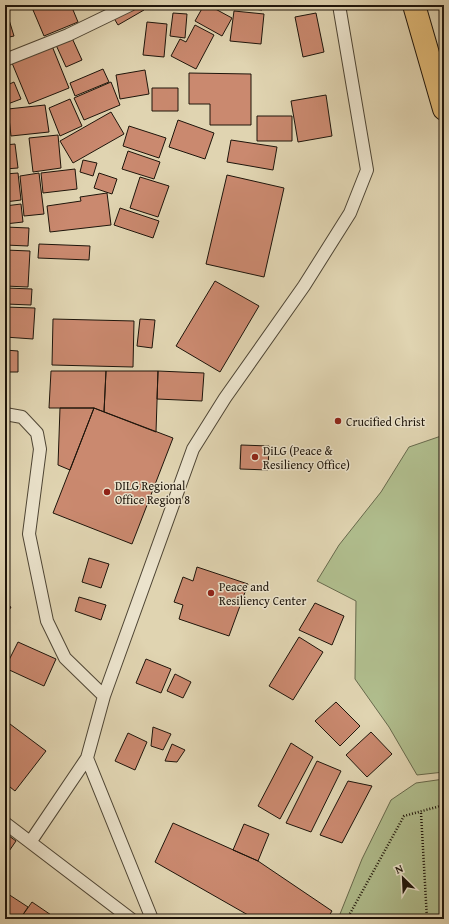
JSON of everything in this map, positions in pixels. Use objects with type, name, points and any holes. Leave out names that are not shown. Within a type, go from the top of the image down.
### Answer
[{"type":"main road","points":[[414,5],[444,109]]},
{"type":"lane","points":[[5,60],[68,35],[130,5]]},
{"type":"lane","points":[[30,841],[87,758],[104,696],[193,449],[225,398],[304,286],[338,233],[350,213],[367,170],[339,5]]},
{"type":"lane","points":[[5,414],[22,417],[37,433],[40,450],[29,534],[47,621],[65,658],[104,696]]},
{"type":"lane","points":[[87,758],[152,919]]},
{"type":"lane","points":[[5,823],[131,919]]},
{"type":"path","points":[[347,919],[404,816],[444,805]]},
{"type":"path","points":[[421,812],[427,919]]},
{"type":"green space","points":[[444,435],[444,772],[417,775],[389,727],[355,679],[356,601],[317,581],[339,545],[381,492],[409,447]]},
{"type":"green space","points":[[444,779],[444,919],[338,919],[362,859],[391,800],[416,783]]},
{"type":"building","points":[[45,5],[71,5],[78,22],[44,36],[33,10]]},
{"type":"building","points":[[106,5],[141,5],[144,10],[118,25]]},
{"type":"building","points":[[204,5],[208,5],[232,18],[222,36],[195,21]]},
{"type":"building","points":[[237,5],[262,5],[262,10],[236,7]]},
{"type":"building","points":[[6,10],[14,36],[5,38],[5,11]]},
{"type":"building","points":[[234,11],[264,14],[261,44],[230,41]]},
{"type":"building","points":[[173,13],[187,14],[185,38],[170,36]]},
{"type":"building","points":[[316,13],[324,52],[303,57],[295,17]]},
{"type":"building","points":[[147,22],[167,24],[164,57],[143,55]]},
{"type":"building","points":[[195,25],[214,35],[196,69],[171,56],[180,39],[186,42]]},
{"type":"building","points":[[72,38],[82,60],[66,67],[56,45]]},
{"type":"building","points":[[52,46],[69,88],[29,104],[12,63]]},
{"type":"building","points":[[103,69],[109,82],[75,96],[70,83]]},
{"type":"building","points":[[145,70],[149,94],[120,99],[116,75]]},
{"type":"building","points":[[189,73],[251,74],[251,125],[210,125],[210,104],[189,104]]},
{"type":"building","points":[[14,82],[21,99],[5,105],[5,86]]},
{"type":"building","points":[[111,82],[120,105],[84,120],[74,98]]},
{"type":"building","points":[[152,88],[178,88],[178,111],[152,111]]},
{"type":"building","points":[[326,95],[332,136],[298,142],[291,101]]},
{"type":"building","points":[[70,99],[82,126],[60,136],[49,108]]},
{"type":"building","points":[[45,105],[49,132],[11,136],[8,109]]},
{"type":"building","points":[[111,112],[124,134],[73,163],[60,141]]},
{"type":"building","points":[[257,116],[292,116],[292,141],[257,141]]},
{"type":"building","points":[[178,120],[214,133],[205,159],[169,147]]},
{"type":"building","points":[[129,126],[166,138],[159,158],[123,146]]},
{"type":"building","points":[[58,135],[61,168],[33,172],[29,138]]},
{"type":"building","points":[[231,140],[277,147],[273,170],[227,162]]},
{"type":"building","points":[[15,144],[18,168],[5,169],[5,145]]},
{"type":"building","points":[[128,151],[160,162],[154,179],[122,169]]},
{"type":"building","points":[[83,160],[97,163],[93,176],[80,172]]},
{"type":"building","points":[[75,169],[77,189],[43,193],[41,173]]},
{"type":"building","points":[[18,173],[21,200],[5,202],[5,174]]},
{"type":"building","points":[[39,173],[44,214],[24,216],[20,176]]},
{"type":"building","points":[[99,173],[117,179],[112,194],[94,188]]},
{"type":"building","points":[[227,175],[284,188],[264,277],[206,264]]},
{"type":"building","points":[[140,177],[169,186],[158,217],[130,208]]},
{"type":"building","points":[[107,193],[111,225],[50,232],[47,206],[81,201],[80,197]]},
{"type":"building","points":[[21,204],[23,222],[5,224],[5,206]]},
{"type":"building","points":[[120,208],[159,221],[153,238],[114,225]]},
{"type":"building","points":[[5,227],[29,228],[28,246],[5,245]]},
{"type":"building","points":[[39,244],[90,246],[89,260],[38,258]]},
{"type":"building","points":[[5,250],[30,251],[28,287],[5,286]]},
{"type":"building","points":[[215,281],[259,306],[220,372],[176,346]]},
{"type":"building","points":[[7,288],[32,289],[31,305],[6,304]]},
{"type":"building","points":[[5,307],[35,308],[33,339],[5,337]]},
{"type":"building","points":[[53,319],[134,321],[133,367],[52,365]]},
{"type":"building","points":[[140,319],[155,320],[152,348],[137,346]]},
{"type":"building","points":[[5,350],[18,351],[18,372],[5,372]]},
{"type":"building","points":[[51,371],[106,371],[104,412],[94,408],[49,408]]},
{"type":"building","points":[[106,371],[158,371],[156,432],[104,412]]},
{"type":"building","points":[[158,371],[204,373],[202,401],[157,399]]},
{"type":"building","points":[[60,408],[94,408],[70,470],[58,465]]},
{"type":"building","name":"DILG Regional Office Region 8","points":[[94,408],[173,438],[132,544],[53,513]]},
{"type":"building","points":[[5,428],[7,428],[5,459]]},
{"type":"building","name":"DiLG (Peace & Resiliency Office)","points":[[241,445],[269,446],[268,470],[240,469]]},
{"type":"building","points":[[89,558],[109,564],[101,588],[82,582]]},
{"type":"building","name":"Peace and Resiliency Center","points":[[197,567],[248,584],[229,636],[179,619],[183,605],[174,602],[183,577],[193,581]]},
{"type":"building","points":[[79,597],[106,605],[101,620],[75,611]]},
{"type":"building","points":[[315,603],[344,616],[332,645],[299,630]]},
{"type":"building","points":[[5,604],[11,607],[5,617]]},
{"type":"building","points":[[299,637],[323,652],[293,700],[269,686]]},
{"type":"building","points":[[18,642],[56,659],[44,686],[5,668]]},
{"type":"building","points":[[146,659],[171,669],[161,693],[136,683]]},
{"type":"building","points":[[175,674],[191,682],[183,698],[167,691]]},
{"type":"building","points":[[336,702],[360,726],[340,746],[315,721]]},
{"type":"building","points":[[10,724],[46,751],[15,791],[5,783],[5,730]]},
{"type":"building","points":[[153,727],[171,734],[163,750],[151,746]]},
{"type":"building","points":[[371,732],[392,754],[367,777],[346,755]]},
{"type":"building","points":[[128,733],[147,742],[135,770],[115,761]]},
{"type":"building","points":[[291,743],[313,757],[280,819],[258,806]]},
{"type":"building","points":[[172,744],[185,750],[177,762],[165,761]]},
{"type":"building","points":[[317,761],[341,771],[311,832],[286,823]]},
{"type":"building","points":[[348,781],[372,786],[342,843],[320,835]]},
{"type":"building","points":[[173,823],[258,861],[332,911],[327,919],[255,919],[155,862]]},
{"type":"building","points":[[244,824],[269,834],[258,861],[233,850]]},
{"type":"building","points":[[5,833],[16,841],[5,857]]},
{"type":"building","points":[[5,892],[28,907],[20,919],[5,919]]},
{"type":"building","points":[[32,902],[57,919],[20,919]]},
{"type":"place","name":"Crucified Christ","points":[[338,421]]},
{"type":"place","name":"DiLG (Peace & Resiliency Office)","points":[[255,457]]},
{"type":"place","name":"DILG Regional Office Region 8","points":[[107,492]]},
{"type":"place","name":"Peace and Resiliency Center","points":[[211,593]]}]
